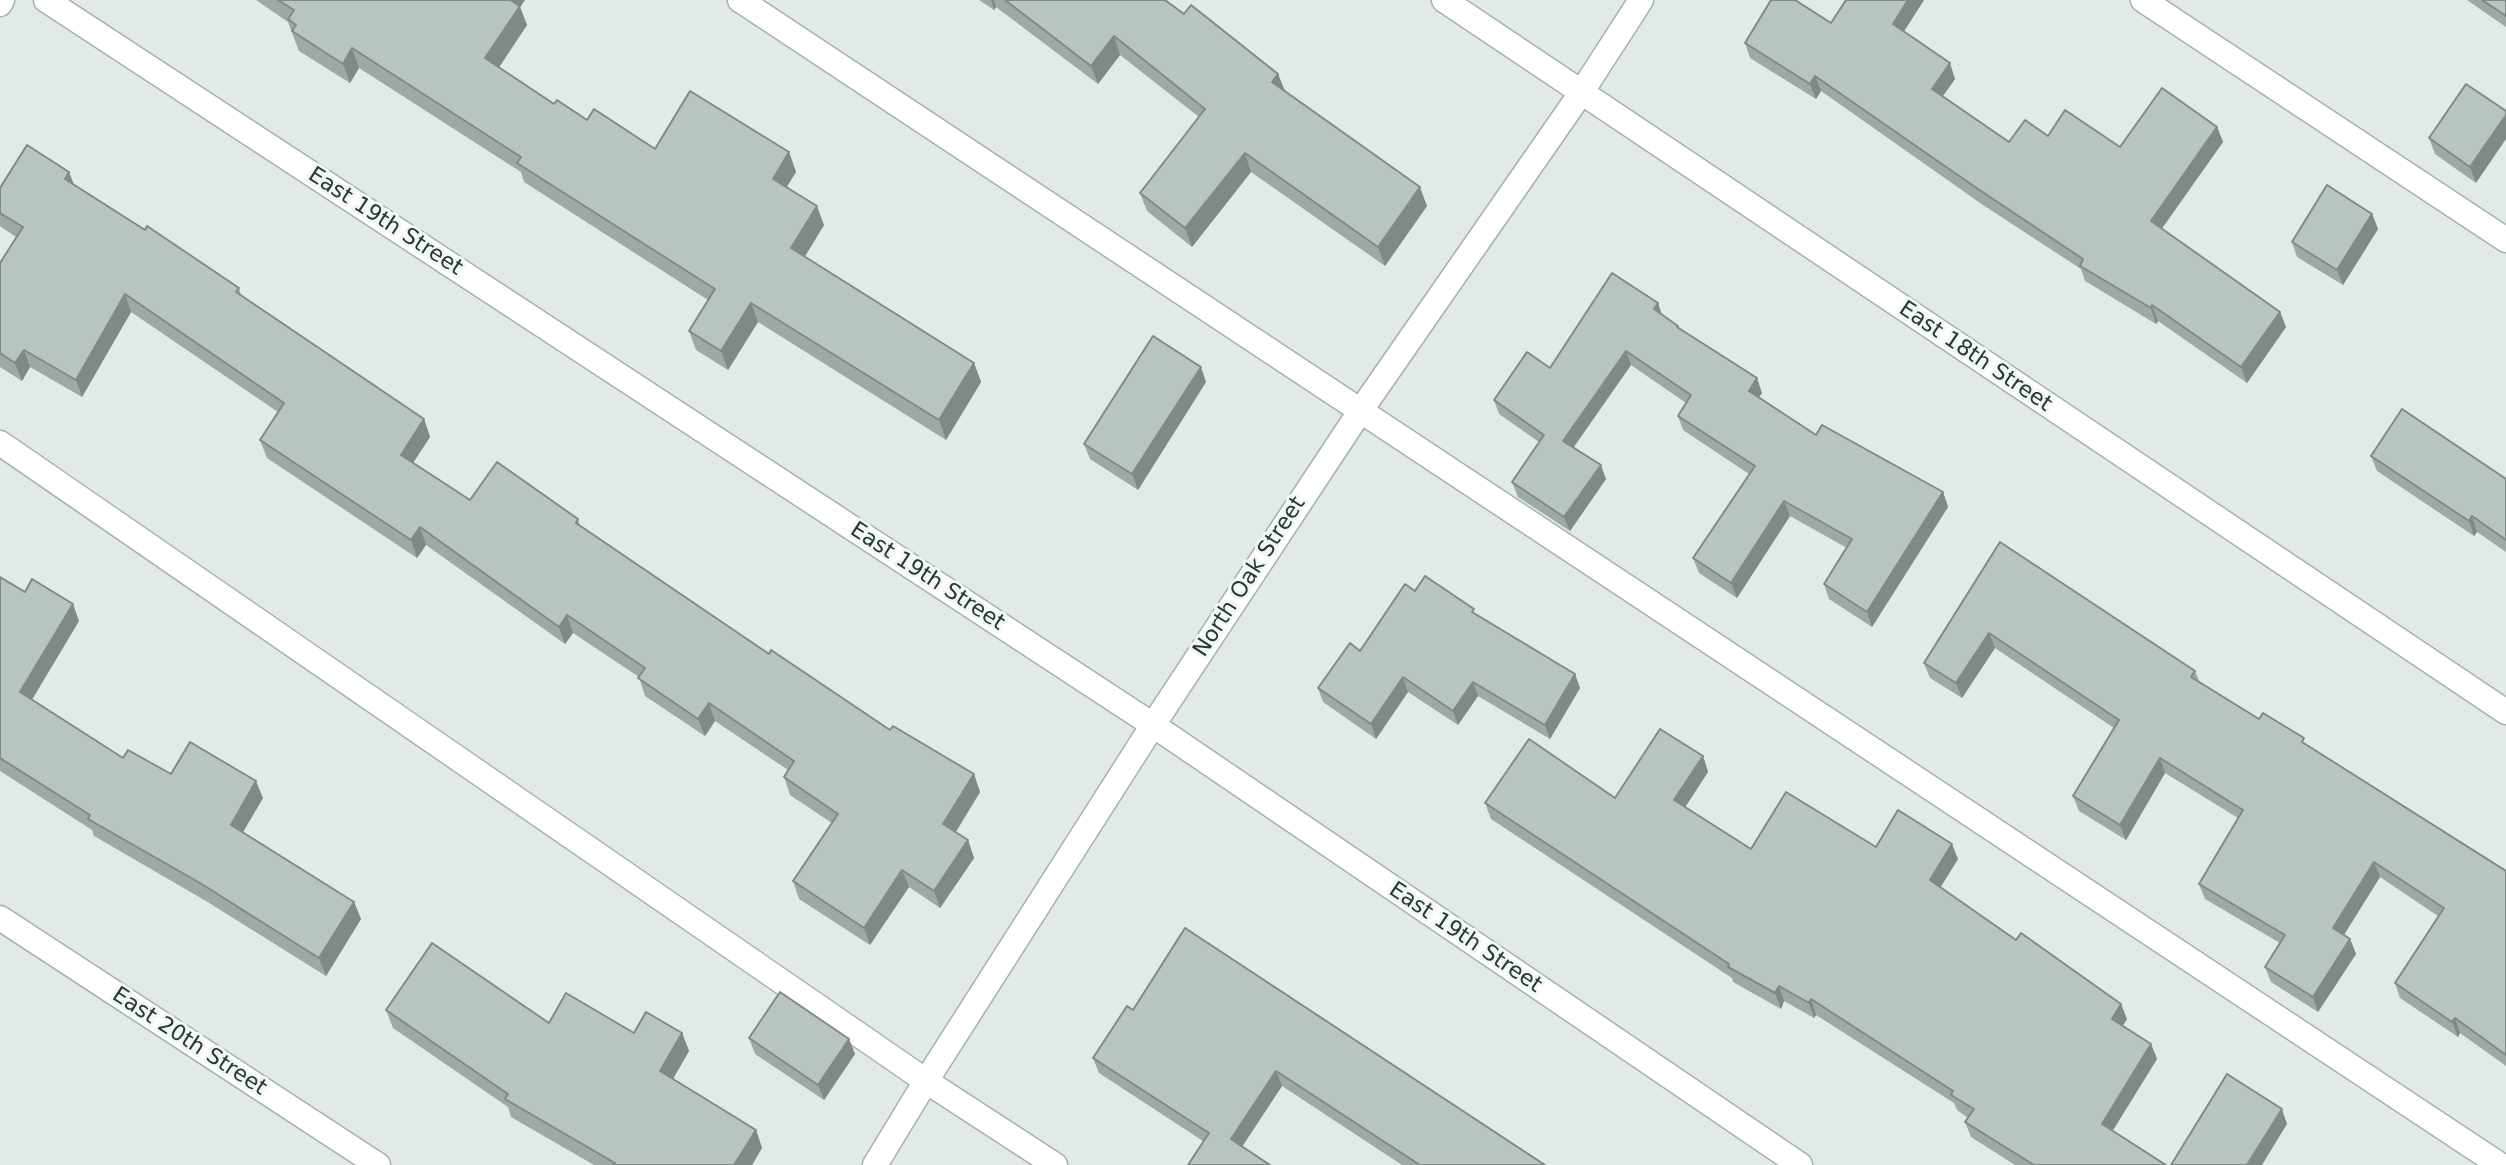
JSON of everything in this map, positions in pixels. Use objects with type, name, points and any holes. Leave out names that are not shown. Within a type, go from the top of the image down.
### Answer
[{"type":"street","name":"East 19th Street","points":[[46,0],[1153,725],[1800,1165]]},
{"type":"street","points":[[740,0],[2500,1165]]},
{"type":"street","name":"East 18th Street","points":[[1444,0],[2506,712]]},
{"type":"street","name":"North Oak Street","points":[[875,1165],[1153,725],[1361,410],[1581,93],[1641,0]]},
{"type":"street","points":[[2143,0],[2506,240]]},
{"type":"street","points":[[0,443],[926,1081],[1055,1165]]},
{"type":"street","name":"East 20th Street","points":[[0,918],[378,1165]]},
{"type":"building","points":[[278,0],[510,0],[520,6],[485,58],[554,104],[557,100],[587,120],[594,109],[655,149],[690,91],[789,152],[773,179],[817,206],[791,248],[974,363],[939,420],[751,303],[721,351],[689,331],[715,289],[517,163],[521,157],[352,48],[343,64],[292,31],[296,25],[288,19],[294,10]]},
{"type":"building","points":[[1005,0],[1165,0],[1184,14],[1191,5],[1278,74],[1272,82],[1420,187],[1378,247],[1245,153],[1185,228],[1140,193],[1205,109],[1114,36],[1091,66]]},
{"type":"building","points":[[1771,0],[1795,0],[1831,23],[1846,0],[1908,0],[1893,24],[1950,63],[1932,89],[2009,142],[2025,120],[2048,136],[2065,110],[2120,147],[2162,88],[2217,127],[2151,221],[2280,312],[2241,367],[2152,305],[2151,308],[2080,266],[2083,259],[1815,76],[1810,84],[1745,43]]},
{"type":"building","points":[[2482,0],[2506,0],[2506,16]]},
{"type":"building","points":[[2466,84],[2506,111],[2470,167],[2429,138]]},
{"type":"building","points":[[27,145],[69,172],[65,179],[145,230],[147,226],[239,288],[236,292],[424,419],[401,455],[470,500],[497,462],[578,519],[576,523],[769,654],[771,650],[890,730],[893,726],[974,774],[943,824],[968,840],[934,891],[902,870],[864,928],[793,881],[838,814],[784,777],[794,761],[709,703],[698,719],[638,678],[645,668],[567,615],[559,627],[420,527],[411,540],[260,440],[284,403],[125,294],[76,380],[24,350],[15,363],[0,353],[0,263],[23,227],[0,213],[0,188]]},
{"type":"building","points":[[2327,185],[2372,214],[2337,270],[2292,242]]},
{"type":"building","points":[[1612,273],[1658,303],[1654,309],[1677,327],[1757,378],[1749,391],[1816,435],[1822,425],[1943,492],[1867,612],[1824,584],[1852,539],[1784,501],[1731,583],[1693,558],[1755,466],[1678,416],[1691,395],[1626,351],[1563,441],[1601,465],[1564,517],[1512,482],[1544,435],[1494,400],[1527,352],[1550,368]]},
{"type":"building","points":[[1153,336],[1201,367],[1132,474],[1084,444]]},
{"type":"building","points":[[2402,409],[2506,479],[2506,540],[2472,516],[2469,521],[2371,456]]},
{"type":"building","points":[[2000,542],[2195,671],[2191,677],[2259,719],[2263,713],[2304,738],[2302,742],[2506,871],[2506,1055],[2455,1018],[2452,1022],[2395,983],[2444,908],[2374,862],[2333,928],[2350,939],[2313,997],[2265,967],[2285,935],[2199,884],[2243,810],[2160,758],[2120,825],[2073,796],[2119,720],[1989,633],[1956,683],[1924,663]]},
{"type":"building","points":[[1425,576],[1474,609],[1472,612],[1575,674],[1545,725],[1473,682],[1453,711],[1403,677],[1371,724],[1318,688],[1350,643],[1360,651],[1405,584],[1415,591]]},
{"type":"building","points":[[0,577],[25,592],[32,579],[73,604],[20,692],[123,758],[128,750],[171,774],[190,742],[256,781],[231,825],[354,902],[319,958],[200,883],[88,819],[90,815],[0,758]]},
{"type":"building","points":[[1660,729],[1703,756],[1674,800],[1751,849],[1786,792],[1876,847],[1898,810],[1952,844],[1930,880],[2016,940],[2021,933],[2121,1004],[2112,1019],[2151,1044],[2102,1124],[2166,1165],[2034,1165],[1965,1122],[1974,1109],[1951,1095],[1953,1091],[1811,999],[1809,1003],[1779,986],[1775,993],[1728,967],[1729,964],[1485,803],[1529,739],[1615,798]]},
{"type":"building","points":[[1185,928],[1545,1165],[1420,1165],[1276,1071],[1231,1139],[1270,1165],[1188,1165],[1209,1133],[1093,1058],[1127,1006],[1133,1010]]},
{"type":"building","points":[[432,943],[549,1023],[566,993],[634,1033],[646,1012],[682,1033],[660,1071],[756,1130],[734,1165],[613,1165],[615,1163],[505,1099],[508,1094],[386,1010]]},
{"type":"building","points":[[780,992],[849,1039],[818,1085],[749,1038]]},
{"type":"building","points":[[2227,1074],[2282,1109],[2247,1165],[2171,1165]]}]
